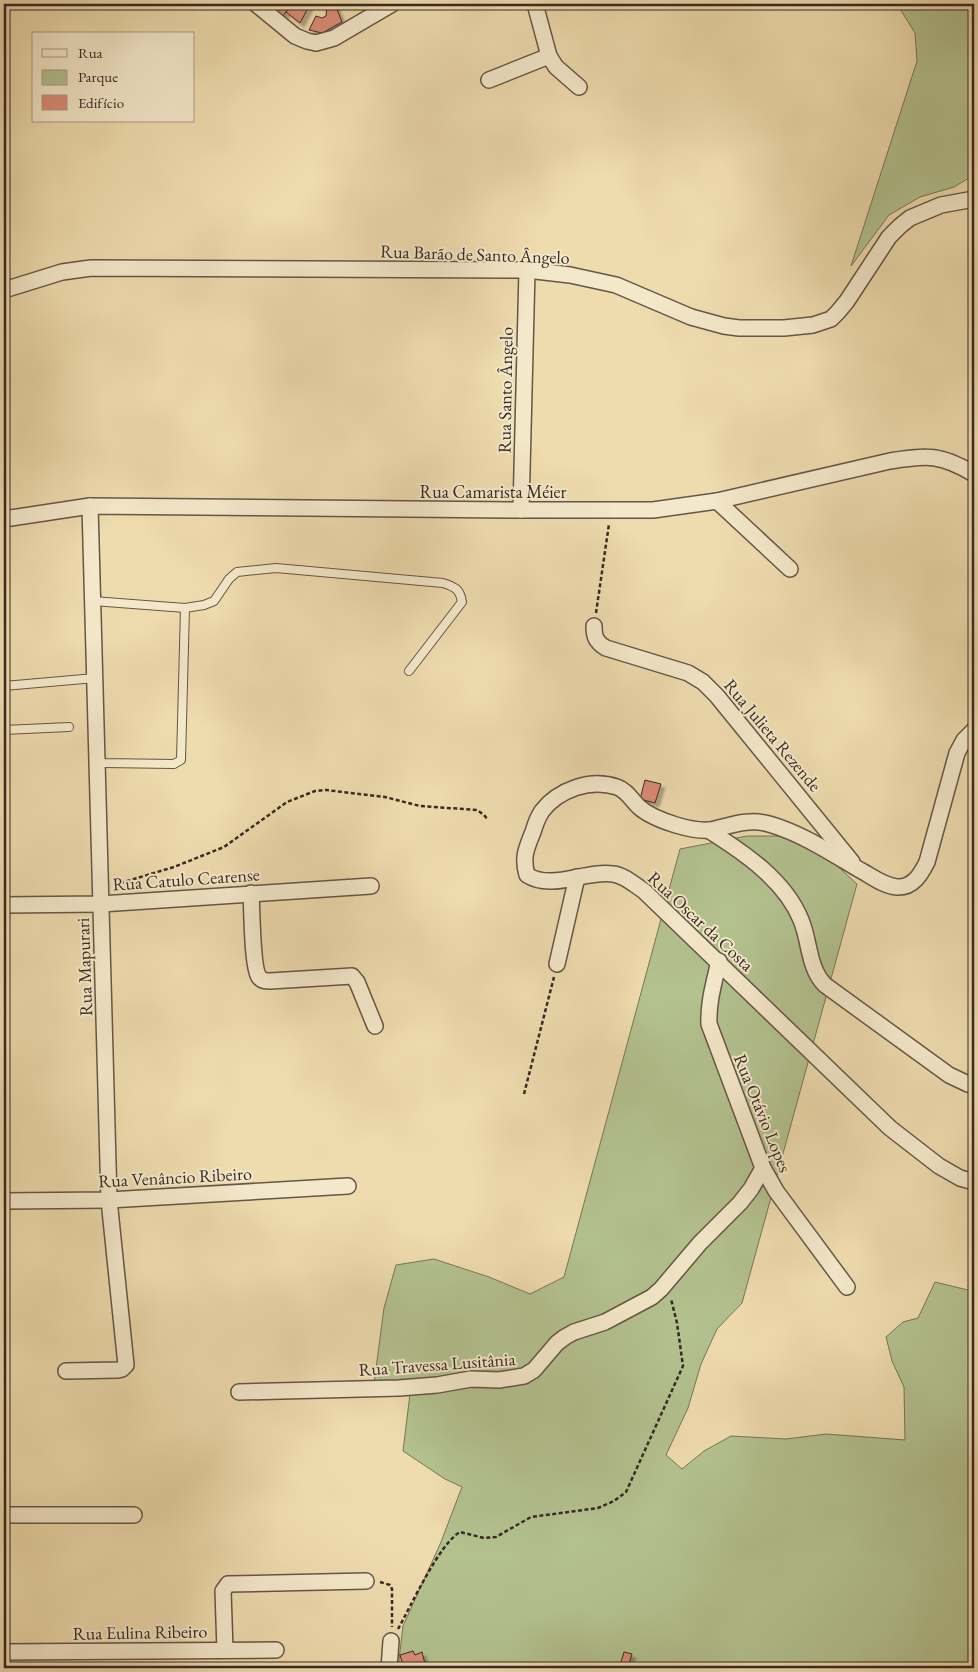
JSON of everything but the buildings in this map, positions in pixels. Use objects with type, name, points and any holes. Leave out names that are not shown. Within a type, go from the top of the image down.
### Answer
[{"type":"street","points":[[256,4],[296,36],[316,43],[334,38],[392,4]]},
{"type":"street","points":[[536,4],[548,56],[556,67],[579,86]]},
{"type":"street","points":[[488,80],[548,56]]},
{"type":"street","name":"Rua Barão de Santo Ângelo","points":[[4,290],[62,272],[91,268],[526,270],[570,274],[609,283],[691,317],[724,326],[766,328],[813,325],[824,323],[838,312],[889,237],[910,218],[941,205],[974,199]]},
{"type":"street","name":"Rua Santo Ângelo","points":[[521,510],[526,270]]},
{"type":"street","name":"Rua Camarista Méier","points":[[4,519],[90,506],[654,510],[718,501],[914,457],[936,457],[955,463],[974,474]]},
{"type":"street","points":[[718,501],[790,569]]},
{"type":"street","name":"Rua Mapurari","points":[[66,1371],[118,1370],[126,1365],[109,1200],[90,506]]},
{"type":"street","name":"Rua Julieta Rezende","points":[[594,626],[594,637],[598,643],[606,648],[688,674],[703,682],[718,696],[857,869]]},
{"type":"street","name":"Rua Oscar da Costa","points":[[974,730],[964,740],[957,753],[927,862],[921,874],[914,882],[898,887],[879,881],[785,829],[767,823],[746,821],[708,830],[676,825],[650,815],[640,808],[625,792],[614,786],[587,786],[572,789],[562,793],[553,800],[540,813],[526,847],[524,863],[527,875],[536,881],[551,881],[598,873],[615,874],[644,891],[890,1128],[939,1166],[960,1178],[974,1182]]},
{"type":"street","points":[[708,830],[740,850],[756,863],[790,901],[801,918],[815,972],[825,985],[949,1075],[968,1084],[974,1084]]},
{"type":"street","points":[[557,964],[577,877]]},
{"type":"street","name":"Rua Catulo Cearense","points":[[4,905],[101,904],[371,886]]},
{"type":"street","points":[[251,893],[256,966],[260,978],[264,981],[270,981],[352,976],[357,982],[375,1026]]},
{"type":"street","name":"Rua Otávio Lopes","points":[[719,962],[708,1011],[709,1024],[763,1168],[776,1192],[847,1287]]},
{"type":"street","name":"Rua Travessa Lusitânia","points":[[239,1392],[399,1388],[437,1385],[471,1379],[514,1379],[524,1376],[534,1370],[565,1337],[574,1332],[605,1322],[645,1301],[662,1289],[700,1243],[740,1203],[751,1189],[763,1168]]},
{"type":"street","name":"Rua Venâncio Ribeiro","points":[[4,1201],[109,1200],[348,1186]]},
{"type":"street","points":[[4,1515],[134,1515]]},
{"type":"street","points":[[225,1650],[223,1591],[228,1584],[366,1581]]},
{"type":"street","points":[[389,1668],[391,1642]]},
{"type":"street","name":"Rua Eulina Ribeiro","points":[[4,1652],[276,1650]]},
{"type":"lane","points":[[93,601],[185,608],[204,606],[214,600],[229,579],[238,572],[276,568],[443,583],[455,586],[461,594],[462,602],[409,671]]},
{"type":"lane","points":[[97,761],[174,764],[181,760],[185,608]]},
{"type":"lane","points":[[4,686],[95,678]]},
{"type":"lane","points":[[4,730],[69,728]]},
{"type":"path","points":[[594,626],[611,510]]},
{"type":"path","points":[[100,889],[174,867],[224,847],[287,802],[315,791],[326,790],[385,796],[420,806],[477,810],[488,820]]},
{"type":"path","points":[[524,1094],[557,964]]},
{"type":"path","points":[[391,1642],[437,1558],[455,1535],[460,1532],[484,1538],[496,1537],[531,1517],[598,1508],[614,1502],[626,1492],[683,1366],[677,1323],[667,1283]]},
{"type":"path","points":[[366,1581],[379,1581],[390,1585],[393,1596],[391,1642]]},
{"type":"green space","points":[[897,4],[974,4],[974,175],[954,187],[920,197],[889,215],[851,266],[917,61],[915,33]]},
{"type":"green space","points":[[747,836],[778,836],[820,850],[857,884],[742,1303],[717,1329],[701,1364],[688,1408],[666,1455],[682,1469],[704,1451],[731,1436],[786,1439],[826,1434],[905,1440],[904,1387],[892,1361],[886,1337],[903,1322],[918,1318],[935,1282],[972,1291],[974,1293],[974,1668],[398,1668],[403,1626],[441,1542],[462,1487],[445,1479],[403,1451],[410,1394],[373,1391],[384,1308],[396,1265],[434,1259],[489,1277],[530,1294],[564,1277],[680,849]]}]
